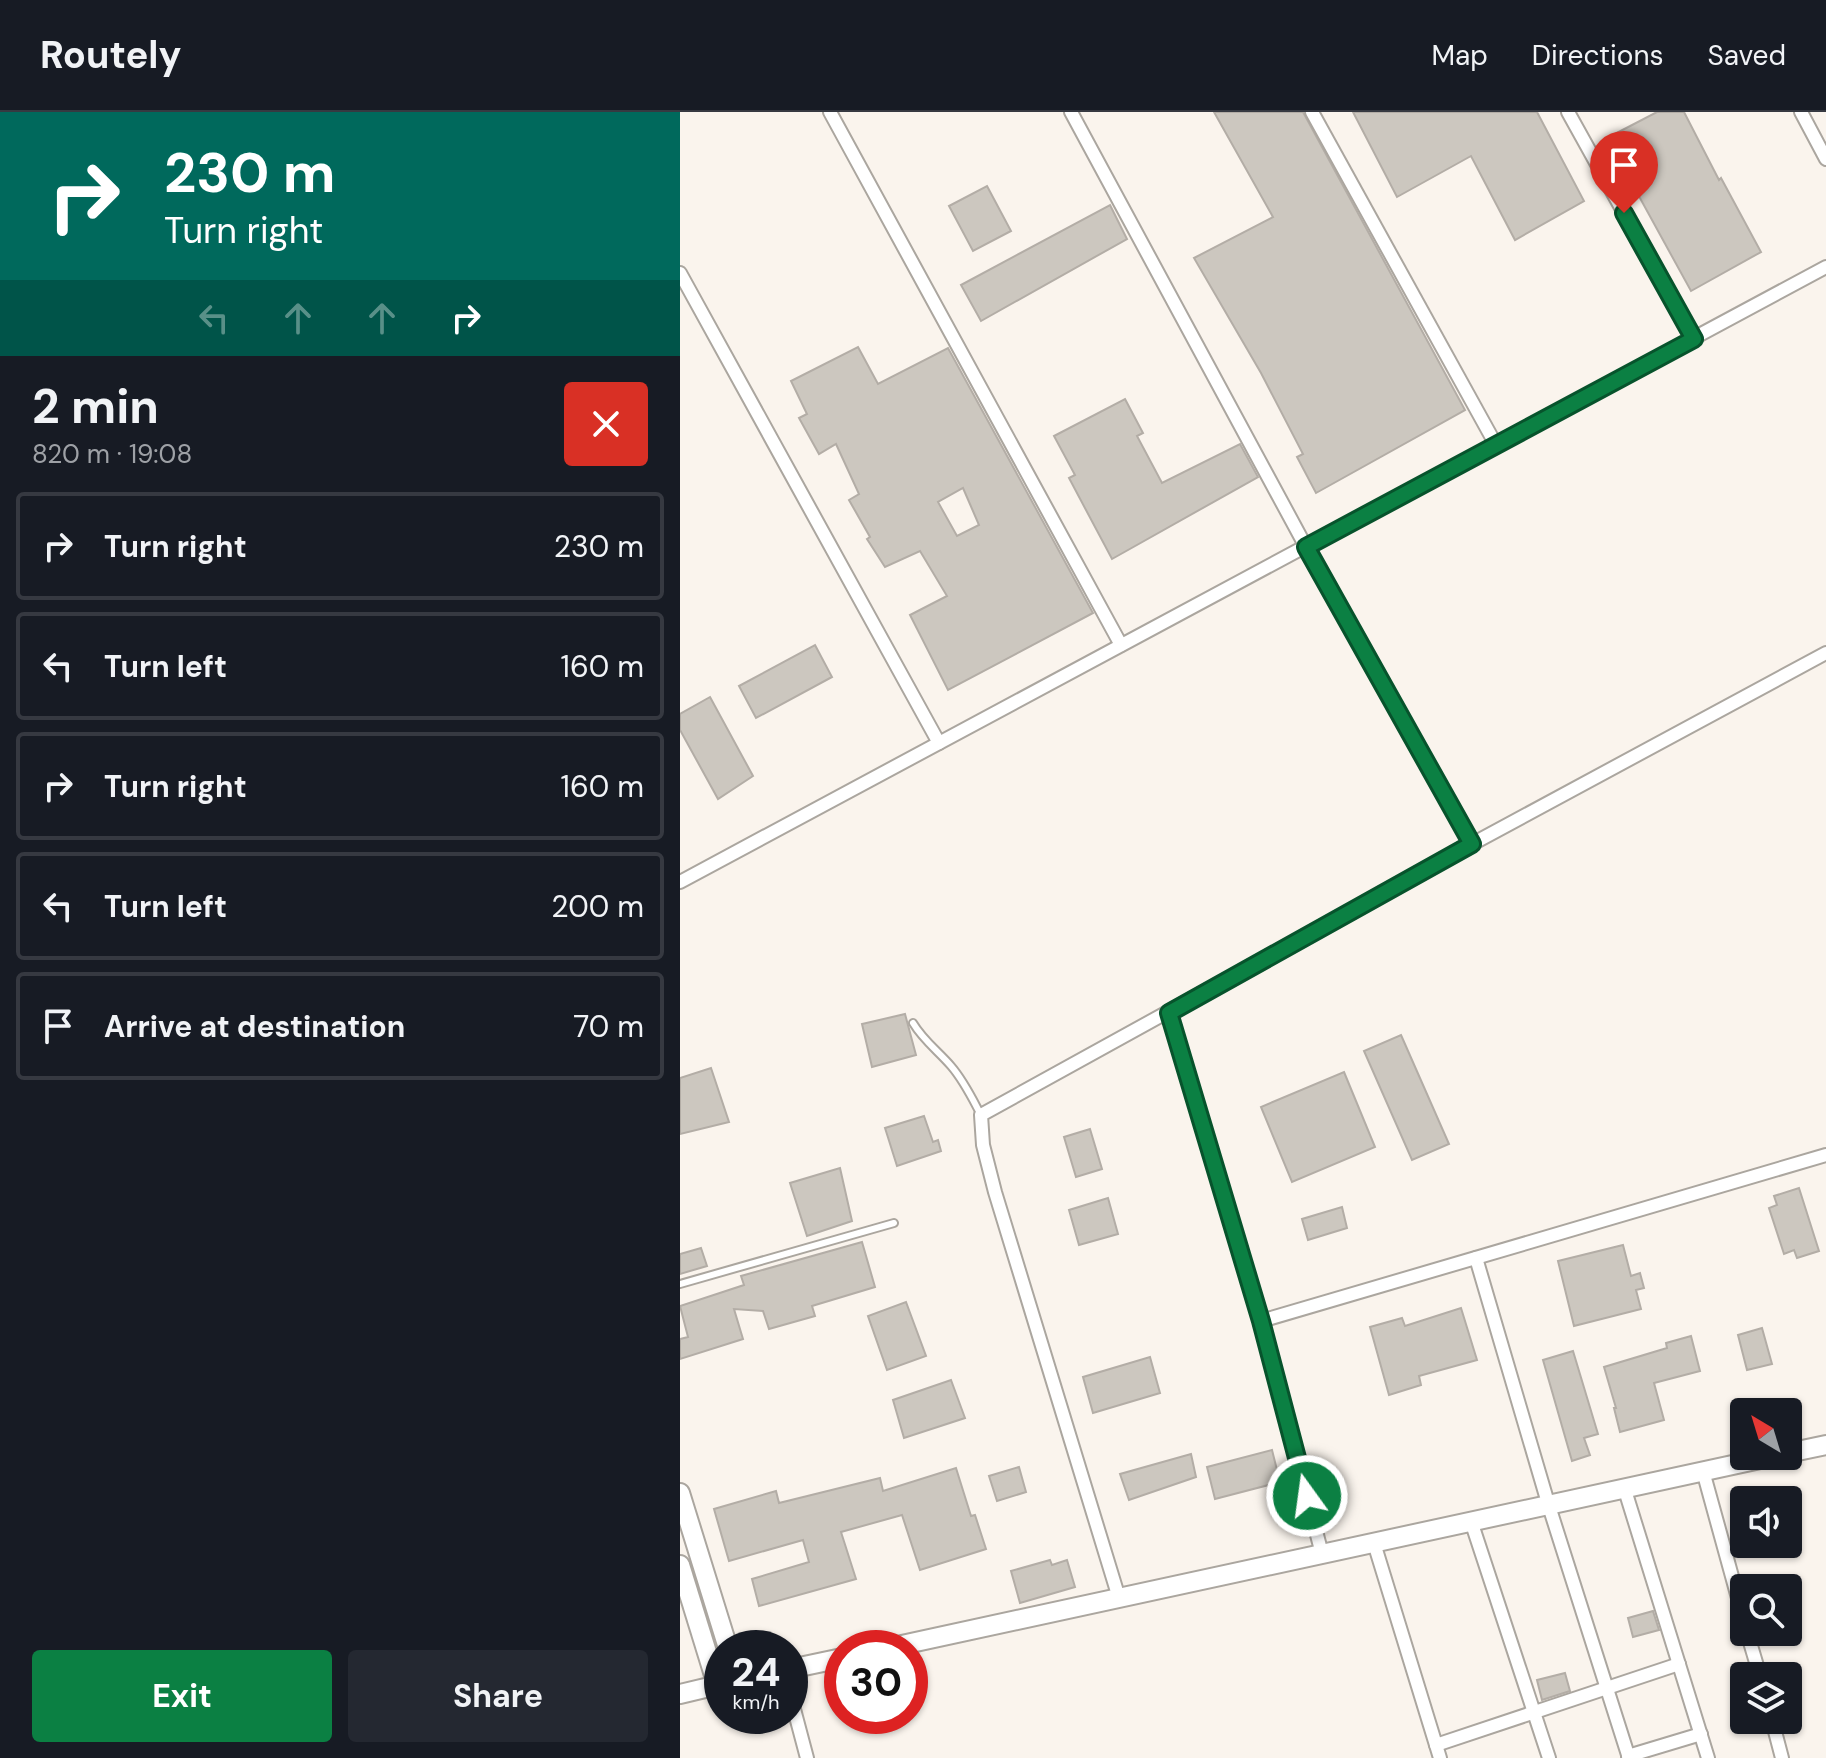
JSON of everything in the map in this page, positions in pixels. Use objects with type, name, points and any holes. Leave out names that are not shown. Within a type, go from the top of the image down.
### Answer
[{"type":"main road","points":[[1802,1450],[1826,1445]]},
{"type":"main road","points":[[928,1639],[1730,1465]]},
{"type":"main road","points":[[680,1493],[722,1630]]},
{"type":"main road","points":[[680,1565],[704,1636]]},
{"type":"main road","points":[[680,1694],[704,1688]]},
{"type":"street","points":[[830,112],[1121,645]]},
{"type":"street","points":[[1071,112],[1306,547],[1472,844]]},
{"type":"street","points":[[1312,112],[1496,445]]},
{"type":"street","points":[[1568,112],[1694,339]]},
{"type":"street","points":[[1801,112],[1826,159]]},
{"type":"street","points":[[680,882],[1826,267]]},
{"type":"street","points":[[680,273],[939,743]]},
{"type":"street","points":[[1119,1598],[995,1192],[983,1145],[981,1115],[1826,653]]},
{"type":"street","points":[[1169,1013],[1261,1321],[1322,1554]]},
{"type":"street","points":[[1261,1321],[1826,1155]]},
{"type":"street","points":[[1476,1258],[1548,1503],[1628,1757],[1701,1734]]},
{"type":"street","points":[[1703,1471],[1731,1574]]},
{"type":"street","points":[[1624,1487],[1708,1758]]},
{"type":"street","points":[[1471,1521],[1549,1758]]},
{"type":"street","points":[[1374,1543],[1438,1752],[1534,1711],[1679,1664]]},
{"type":"street","points":[[801,1734],[807,1758]]},
{"type":"street","points":[[1776,1734],[1782,1758]]},
{"type":"lane","points":[[913,1023],[966,1086],[981,1115]]},
{"type":"lane","points":[[680,1284],[894,1223]]},
{"type":"building","points":[[1214,112],[1303,112],[1465,410],[1316,493],[1297,457],[1303,454],[1261,373],[1194,258],[1273,217]]},
{"type":"building","points":[[1353,112],[1537,112],[1584,201],[1515,240],[1471,156],[1397,197]]},
{"type":"building","points":[[1657,112],[1684,112],[1761,252],[1691,291],[1607,138]]},
{"type":"building","points":[[987,186],[1011,231],[973,251],[949,206]]},
{"type":"building","points":[[1110,205],[1127,239],[981,321],[961,285]]},
{"type":"building","points":[[858,347],[878,384],[948,348],[1093,613],[948,690],[910,615],[947,596],[920,551],[885,567],[867,539],[870,537],[849,500],[859,494],[836,444],[819,454],[799,418],[807,414],[791,381]],"holes":[[[963,488],[979,525],[957,536],[938,502]]]},
{"type":"building","points":[[1125,399],[1143,433],[1137,436],[1162,483],[1240,444],[1258,477],[1112,559],[1069,478],[1075,475],[1054,436]]},
{"type":"building","points":[[815,645],[832,677],[756,718],[739,686]]},
{"type":"building","points":[[710,697],[753,776],[718,799],[680,730],[680,714]]},
{"type":"building","points":[[905,1014],[916,1055],[872,1067],[862,1024]]},
{"type":"building","points":[[1401,1035],[1449,1144],[1412,1160],[1364,1051]]},
{"type":"building","points":[[711,1068],[729,1122],[680,1134],[680,1078]]},
{"type":"building","points":[[1344,1072],[1375,1147],[1292,1182],[1261,1107]]},
{"type":"building","points":[[924,1116],[933,1142],[938,1140],[941,1151],[897,1166],[885,1128]]},
{"type":"building","points":[[1090,1129],[1102,1169],[1076,1177],[1064,1137]]},
{"type":"building","points":[[840,1168],[852,1221],[807,1236],[790,1183]]},
{"type":"building","points":[[1799,1188],[1819,1251],[1797,1258],[1794,1250],[1784,1254],[1769,1208],[1777,1205],[1774,1196]]},
{"type":"building","points":[[1108,1198],[1118,1234],[1079,1245],[1069,1210]]},
{"type":"building","points":[[1342,1207],[1347,1228],[1308,1240],[1302,1219]]},
{"type":"building","points":[[862,1242],[875,1287],[812,1306],[815,1316],[769,1329],[763,1311],[734,1309],[743,1339],[680,1359],[680,1339],[688,1337],[680,1306],[744,1285],[741,1276]]},
{"type":"building","points":[[1623,1245],[1631,1276],[1640,1273],[1644,1288],[1636,1290],[1641,1309],[1574,1326],[1558,1261]]},
{"type":"building","points":[[701,1248],[707,1266],[680,1274],[680,1254]]},
{"type":"building","points":[[906,1302],[926,1356],[887,1370],[868,1316]]},
{"type":"building","points":[[1461,1308],[1477,1360],[1419,1376],[1421,1385],[1389,1395],[1370,1327],[1402,1318],[1405,1326]]},
{"type":"building","points":[[1762,1328],[1772,1364],[1747,1370],[1738,1335]]},
{"type":"building","points":[[1691,1336],[1700,1371],[1654,1383],[1664,1420],[1620,1432],[1604,1367],[1667,1348],[1666,1343]]},
{"type":"building","points":[[1573,1351],[1598,1434],[1584,1438],[1590,1455],[1572,1461],[1543,1360]]},
{"type":"building","points":[[1150,1357],[1160,1393],[1093,1413],[1083,1377]]},
{"type":"building","points":[[951,1380],[965,1418],[904,1438],[893,1400]]},
{"type":"building","points":[[1272,1450],[1280,1482],[1215,1499],[1207,1467]]},
{"type":"building","points":[[1191,1454],[1196,1477],[1129,1500],[1120,1474]]},
{"type":"building","points":[[1019,1467],[1026,1492],[997,1501],[989,1476]]},
{"type":"building","points":[[956,1468],[971,1516],[975,1515],[986,1549],[920,1570],[902,1515],[841,1532],[856,1579],[759,1606],[752,1579],[809,1562],[803,1540],[729,1561],[714,1509],[776,1491],[779,1503],[880,1478],[883,1491]]},
{"type":"building","points":[[1050,1560],[1052,1565],[1067,1560],[1075,1587],[1020,1603],[1011,1571]]},
{"type":"building","points":[[1653,1611],[1659,1630],[1633,1637],[1628,1618]]},
{"type":"building","points":[[1565,1673],[1570,1691],[1542,1700],[1537,1680]]},
{"type":"route","points":[[1307,1496],[1261,1321],[1169,1013],[1472,844],[1306,547],[1694,339],[1624,213]]}]
